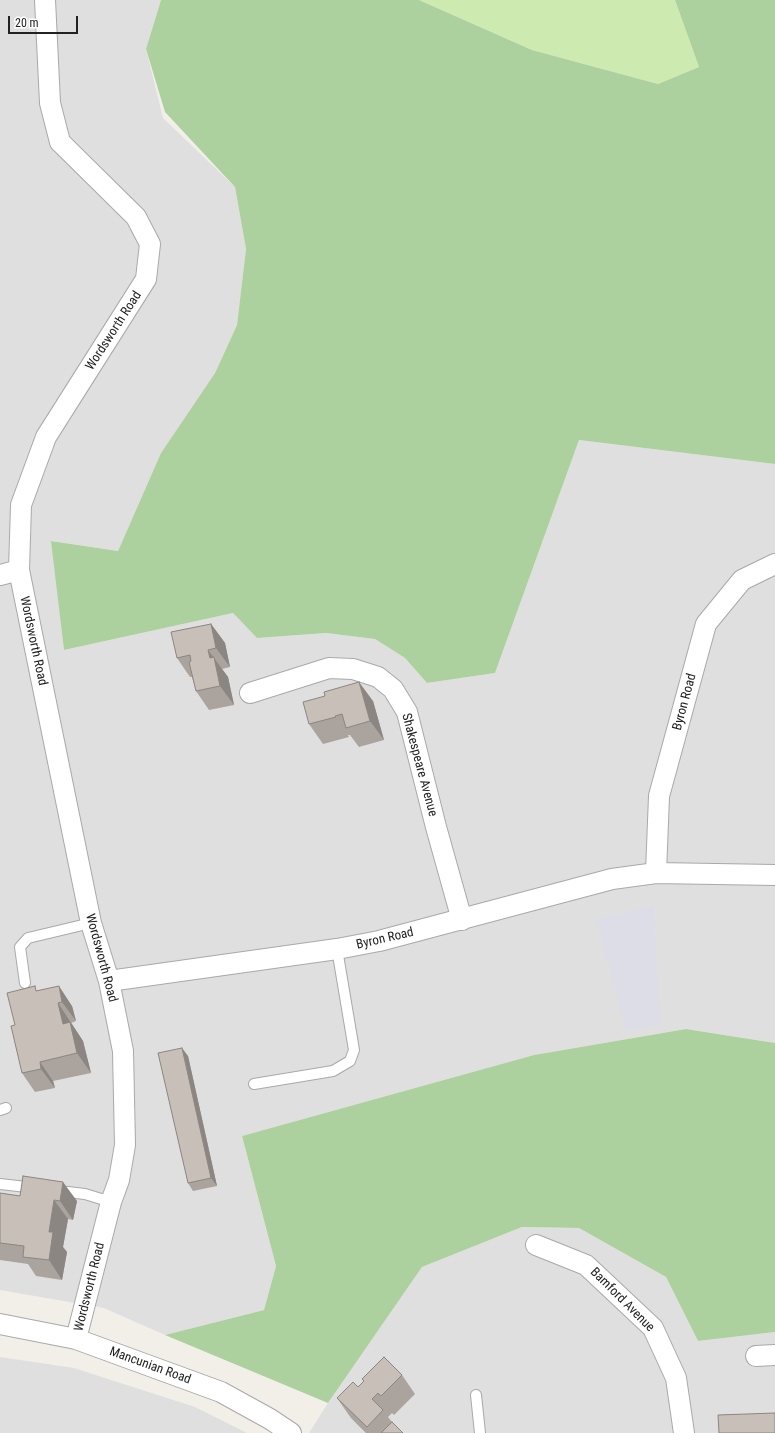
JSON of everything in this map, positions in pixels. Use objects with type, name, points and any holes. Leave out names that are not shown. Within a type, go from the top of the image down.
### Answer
[{"type":"street","name":"Wordsworth Road","points":[[45,0],[50,103],[60,142],[136,217],[150,244],[146,279],[46,437],[21,505],[9,572],[91,923],[109,981],[123,1051],[125,1145],[119,1180],[111,1202],[76,1339]]},
{"type":"street","name":"Byron Road","points":[[656,872],[659,796],[706,624],[742,580],[775,564]]},
{"type":"street","name":"Shakespeare Avenue","points":[[250,693],[329,668],[353,669],[378,677],[393,689],[407,712],[462,920]]},
{"type":"street","name":"Byron Road","points":[[109,981],[337,949],[379,941],[612,879],[656,872],[775,875]]},
{"type":"street","name":"Bamford Avenue","points":[[536,1245],[586,1265],[653,1328],[676,1378],[684,1433]]},
{"type":"street","name":"Mancunian Road","points":[[0,1324],[76,1339],[221,1392],[270,1419],[291,1433]]},
{"type":"lane","points":[[26,984],[20,947],[28,938],[91,923]]},
{"type":"lane","points":[[254,1084],[333,1071],[350,1061],[354,1050],[337,949]]},
{"type":"lane","points":[[0,1184],[84,1194],[111,1202]]},
{"type":"lane","points":[[476,1395],[480,1433]]},
{"type":"shaded area","points":[[0,0],[161,0],[146,49],[163,118],[235,187],[246,249],[237,325],[215,373],[161,453],[118,551],[52,541],[64,650],[233,613],[257,638],[326,633],[375,639],[405,658],[427,683],[495,673],[579,440],[775,464],[775,1043],[686,1029],[534,1055],[242,1136],[276,1266],[264,1310],[165,1335],[104,1308],[0,1290]]},
{"type":"shaded area","points":[[654,906],[660,1025],[626,1031],[596,919]]},
{"type":"shaded area","points":[[522,1227],[579,1228],[666,1277],[698,1341],[775,1332],[775,1433],[309,1433],[422,1267]]},
{"type":"shaded area","points":[[0,1357],[74,1368],[195,1407],[247,1433],[0,1433]]},
{"type":"green space","points":[[161,0],[419,0],[532,50],[658,84],[699,67],[675,0],[775,0],[775,464],[579,440],[495,673],[427,683],[405,658],[375,639],[326,633],[257,638],[233,613],[64,650],[51,541],[118,551],[161,453],[215,373],[237,325],[246,249],[235,187],[165,112],[146,49]]},
{"type":"green space","points":[[419,0],[675,0],[699,67],[658,84],[532,50]]},
{"type":"green space","points":[[686,1029],[775,1043],[775,1332],[698,1341],[666,1277],[579,1228],[522,1227],[422,1267],[328,1403],[165,1335],[264,1310],[276,1266],[242,1136],[534,1055]]},
{"type":"building","points":[[211,624],[216,648],[208,650],[210,658],[214,657],[220,686],[196,691],[189,662],[191,661],[190,655],[177,658],[171,632]]},
{"type":"building","points":[[359,682],[370,721],[346,728],[342,714],[309,724],[303,702],[325,696],[324,692]]},
{"type":"building","points":[[35,986],[36,991],[59,986],[62,1002],[58,1003],[63,1024],[70,1022],[77,1053],[40,1062],[41,1069],[22,1073],[11,1026],[15,1025],[7,993]]},
{"type":"building","points":[[182,1048],[211,1178],[188,1183],[158,1053]]},
{"type":"building","points":[[23,1176],[63,1182],[60,1201],[54,1200],[49,1232],[53,1232],[49,1260],[23,1257],[24,1246],[0,1243],[0,1193],[20,1196]]},
{"type":"building","points":[[384,1357],[402,1375],[381,1396],[378,1393],[372,1399],[383,1410],[367,1427],[337,1398],[353,1382],[358,1387],[364,1381],[362,1379]]},
{"type":"building","points":[[775,1413],[775,1433],[719,1433],[718,1415]]},
{"type":"building","points":[[392,1422],[403,1433],[381,1433]]}]
